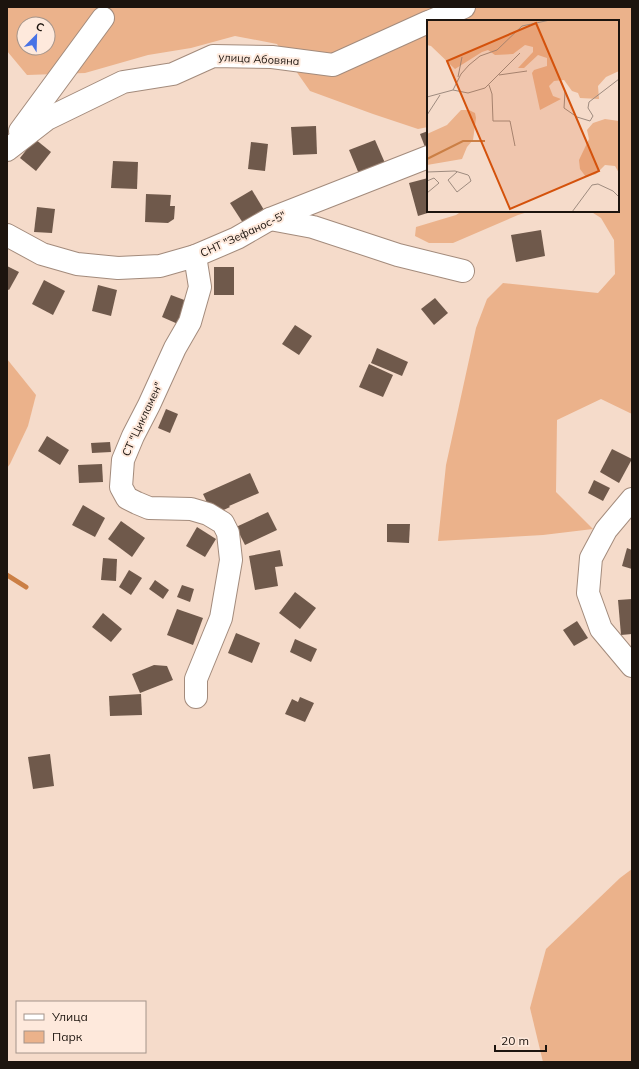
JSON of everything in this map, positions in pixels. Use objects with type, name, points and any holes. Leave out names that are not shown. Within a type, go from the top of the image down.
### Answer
[{"type":"street","points":[[433,20],[464,7]]},
{"type":"street","points":[[7,149],[103,18]]},
{"type":"street","name":"улица Абовяна","points":[[7,149],[48,119],[123,82],[173,74],[213,56],[272,57],[333,65],[427,22]]},
{"type":"street","name":"СНТ \"Зефанос-5\"","points":[[7,235],[42,254],[77,264],[118,268],[160,266],[195,256],[238,238],[270,219],[427,157]]},
{"type":"street","points":[[270,219],[313,227],[398,255],[463,271]]},
{"type":"street","name":"СТ \"Цикламен\"","points":[[195,256],[200,287],[190,322],[175,348],[133,436],[123,460],[121,487],[127,498],[149,508],[191,509],[208,514],[223,524],[228,533],[231,560],[221,618],[196,679],[196,697]]},
{"type":"street","points":[[632,499],[606,530],[591,558],[588,593],[601,629],[632,666]]},
{"type":"green space","points":[[7,7],[632,7],[632,414],[601,399],[557,420],[556,492],[593,529],[543,535],[438,541],[446,465],[476,328],[487,299],[503,283],[598,293],[615,274],[614,240],[601,218],[592,212],[619,212],[619,20],[427,20],[427,127],[418,129],[310,91],[277,44],[235,36],[191,48],[148,55],[85,73],[27,75],[7,51]]},
{"type":"green space","points":[[460,212],[528,212],[453,243],[429,243],[415,236],[416,227],[456,215]]},
{"type":"green space","points":[[7,359],[36,395],[28,426],[7,468]]},
{"type":"green space","points":[[632,869],[632,1062],[543,1062],[530,1008],[546,949],[620,878]]},
{"type":"building","points":[[316,126],[317,154],[293,155],[291,127]]},
{"type":"building","points":[[427,131],[427,152],[420,134]]},
{"type":"building","points":[[35,139],[51,152],[36,171],[20,158]]},
{"type":"building","points":[[375,140],[385,163],[359,174],[349,150]]},
{"type":"building","points":[[251,142],[268,144],[265,171],[248,169]]},
{"type":"building","points":[[113,161],[138,162],[137,189],[111,188]]},
{"type":"building","points":[[427,178],[427,212],[431,212],[418,216],[409,183]]},
{"type":"building","points":[[252,190],[264,210],[243,223],[230,203]]},
{"type":"building","points":[[146,194],[171,195],[170,206],[175,206],[174,219],[168,223],[145,222]]},
{"type":"building","points":[[37,207],[55,209],[52,233],[34,232]]},
{"type":"building","points":[[541,230],[545,256],[516,262],[511,235]]},
{"type":"building","points":[[7,266],[19,272],[9,290],[7,289]]},
{"type":"building","points":[[214,267],[234,267],[234,295],[214,295]]},
{"type":"building","points":[[44,280],[65,291],[53,315],[32,304]]},
{"type":"building","points":[[98,285],[117,290],[111,316],[92,311]]},
{"type":"building","points":[[171,295],[187,301],[178,324],[162,317]]},
{"type":"building","points":[[435,298],[448,313],[434,325],[421,309]]},
{"type":"building","points":[[295,325],[312,336],[299,355],[282,344]]},
{"type":"building","points":[[377,348],[408,362],[402,376],[371,363]]},
{"type":"building","points":[[369,364],[393,375],[383,397],[359,387]]},
{"type":"building","points":[[166,409],[178,414],[170,433],[158,428]]},
{"type":"building","points":[[47,436],[69,450],[60,465],[38,451]]},
{"type":"building","points":[[110,442],[111,452],[92,453],[91,443]]},
{"type":"building","points":[[612,449],[632,459],[619,483],[600,472]]},
{"type":"building","points":[[102,464],[103,482],[79,483],[78,465]]},
{"type":"building","points":[[250,473],[259,493],[229,506],[230,507],[213,515],[203,494]]},
{"type":"building","points":[[594,480],[610,488],[603,501],[588,493]]},
{"type":"building","points":[[83,505],[105,518],[95,537],[72,525]]},
{"type":"building","points":[[268,512],[277,530],[245,545],[236,527]]},
{"type":"building","points":[[121,521],[145,538],[132,557],[108,539]]},
{"type":"building","points":[[387,524],[410,524],[409,543],[387,542]]},
{"type":"building","points":[[197,527],[216,539],[205,557],[186,546]]},
{"type":"building","points":[[627,548],[632,550],[632,569],[622,566]]},
{"type":"building","points":[[280,550],[283,566],[275,567],[278,586],[255,590],[249,556]]},
{"type":"building","points":[[103,558],[117,559],[116,581],[101,580]]},
{"type":"building","points":[[129,570],[142,578],[131,595],[119,587]]},
{"type":"building","points":[[155,580],[169,590],[163,599],[149,589]]},
{"type":"building","points":[[182,585],[194,589],[190,602],[177,597]]},
{"type":"building","points":[[295,592],[316,608],[300,629],[279,613]]},
{"type":"building","points":[[632,599],[632,634],[621,635],[618,600]]},
{"type":"building","points":[[177,609],[203,618],[193,645],[167,635]]},
{"type":"building","points":[[103,613],[122,629],[111,642],[92,627]]},
{"type":"building","points":[[577,621],[588,638],[574,646],[563,630]]},
{"type":"building","points":[[236,633],[260,643],[252,663],[228,653]]},
{"type":"building","points":[[295,639],[317,649],[311,662],[290,652]]},
{"type":"building","points":[[154,665],[167,666],[173,680],[140,693],[132,674]]},
{"type":"building","points":[[141,694],[142,715],[110,716],[109,696]]},
{"type":"building","points":[[300,697],[314,703],[305,722],[285,714],[292,699],[298,702]]},
{"type":"building","points":[[50,754],[54,786],[33,789],[28,757]]},
{"type":"waterway","points":[[7,575],[26,587]]}]
